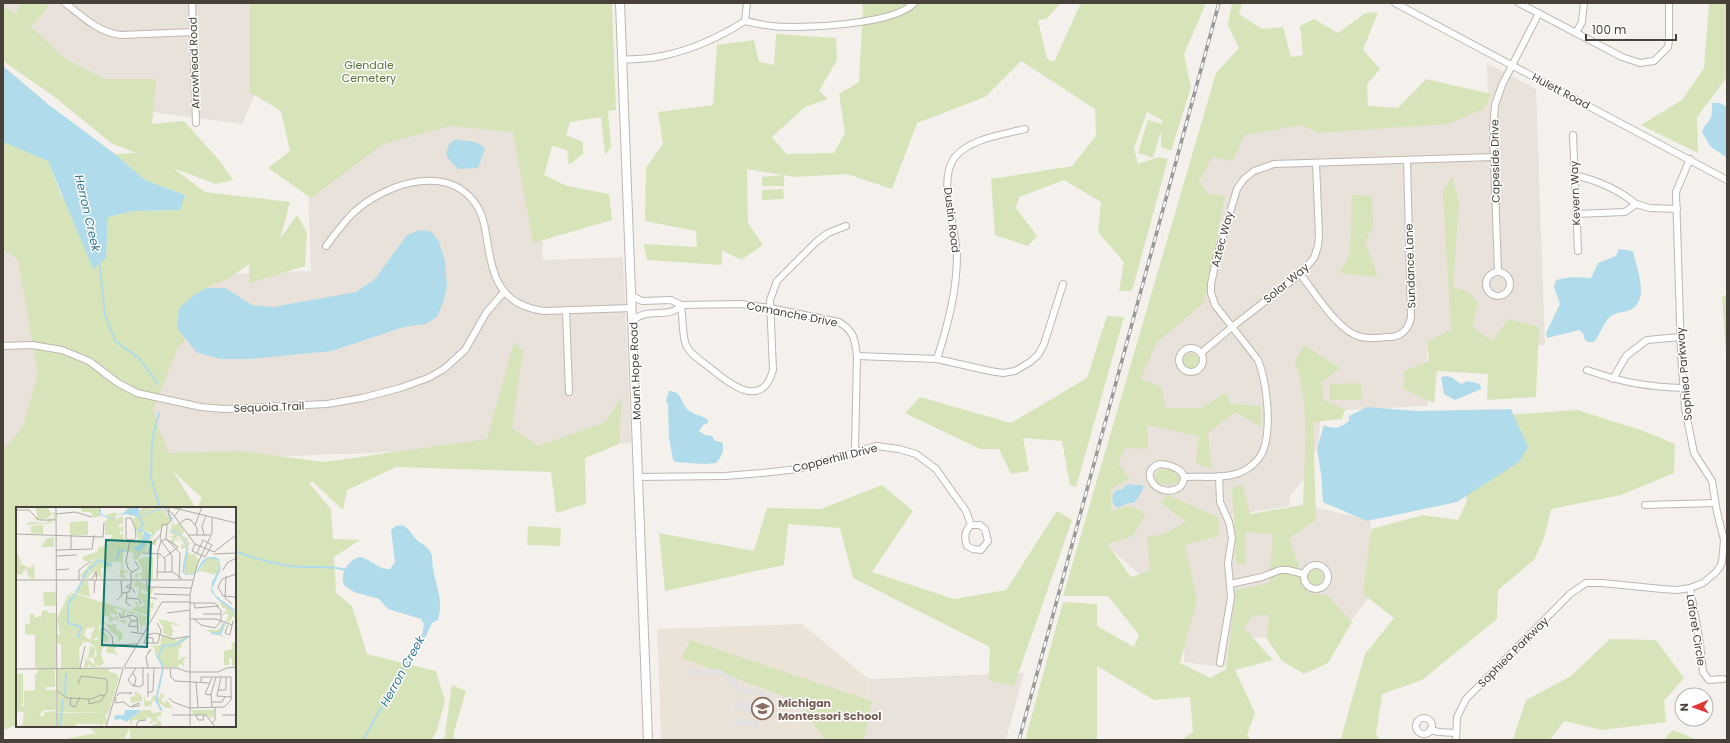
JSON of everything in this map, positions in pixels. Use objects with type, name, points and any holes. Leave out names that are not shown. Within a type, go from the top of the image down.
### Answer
[{"type":"street","points":[[64,3],[96,27],[110,33],[121,35],[193,32]]},
{"type":"street","name":"Arrowhead Road","points":[[192,3],[196,123]]},
{"type":"street","name":"Mount Hope Road","points":[[620,3],[648,740]]},
{"type":"street","points":[[745,21],[747,3]]},
{"type":"street","points":[[622,60],[661,57],[677,53],[727,32],[745,21],[773,26],[845,24],[897,13],[910,8],[914,3]]},
{"type":"street","name":"Hulett Road","points":[[1395,3],[1727,180]]},
{"type":"street","points":[[1519,3],[1627,59],[1640,64],[1654,61],[1668,47],[1670,40],[1668,3]]},
{"type":"street","points":[[1576,33],[1582,22],[1584,3]]},
{"type":"street","name":"Capeside Drive","points":[[1498,272],[1493,132],[1495,105],[1499,92],[1539,13]]},
{"type":"street","name":"Dustin Road","points":[[937,359],[949,321],[955,289],[957,254],[947,182],[954,158],[965,147],[1025,129]]},
{"type":"street","name":"Kevern Way","points":[[1573,136],[1578,251]]},
{"type":"street","name":"Aztec Way","points":[[1184,477],[1219,476],[1238,473],[1253,464],[1263,450],[1266,434],[1265,387],[1258,360],[1215,305],[1211,293],[1211,284],[1217,256],[1237,189],[1249,175],[1263,166],[1274,164],[1494,157]]},
{"type":"street","name":"Sophiea Parkway","points":[[1456,740],[1457,717],[1466,699],[1570,594],[1586,583],[1602,582],[1677,590],[1690,588],[1703,583],[1720,567],[1722,562],[1724,540],[1715,503],[1712,481],[1694,453],[1685,408],[1683,388],[1676,192],[1690,159]]},
{"type":"street","name":"Sundance Lane","points":[[1300,274],[1339,324],[1351,334],[1371,338],[1394,337],[1404,332],[1410,321],[1411,312],[1407,160]]},
{"type":"street","name":"Solar Way","points":[[1201,353],[1300,274],[1314,258],[1319,240],[1316,163]]},
{"type":"street","points":[[1574,175],[1592,179],[1628,197],[1636,204],[1650,208],[1677,209]]},
{"type":"street","points":[[326,246],[350,216],[378,195],[397,187],[416,183],[435,181],[448,183],[466,193],[479,208],[484,220],[493,272],[504,292],[517,302],[530,308],[544,311],[632,308]]},
{"type":"street","points":[[1576,214],[1625,212],[1636,204]]},
{"type":"street","points":[[681,305],[686,345],[692,353],[730,383],[744,391],[752,391],[760,388],[770,380],[773,370],[770,308],[772,291],[784,272],[816,242],[828,233],[846,226]]},
{"type":"street","points":[[1498,272],[1507,275],[1510,284],[1507,293],[1498,296],[1489,293],[1485,284],[1489,275],[1498,272]]},
{"type":"street","points":[[856,356],[937,359],[1003,373],[1015,371],[1038,355],[1044,344],[1063,284]]},
{"type":"street","name":"Sequoia Trail","points":[[3,346],[32,345],[62,350],[89,361],[118,382],[138,393],[201,407],[224,409],[327,404],[362,398],[400,388],[428,378],[444,369],[465,350],[486,313],[504,292]]},
{"type":"street","name":"Comanche Drive","points":[[632,296],[642,301],[671,300],[681,305],[741,304],[770,308],[838,322],[852,333],[856,356],[855,451]]},
{"type":"street","name":"Comanche Drive","points":[[633,321],[645,313],[674,311],[681,305]]},
{"type":"street","points":[[566,310],[569,392]]},
{"type":"street","points":[[1613,379],[1626,356],[1647,340],[1680,337]]},
{"type":"street","points":[[1193,348],[1201,353],[1203,362],[1198,371],[1189,373],[1181,368],[1179,359],[1184,350],[1193,348]]},
{"type":"street","points":[[1587,370],[1613,379],[1653,387],[1683,388]]},
{"type":"street","name":"Copperhill Drive","points":[[638,477],[725,476],[798,469],[876,446],[899,448],[916,454],[936,469],[966,511],[971,525]]},
{"type":"street","points":[[1162,464],[1179,469],[1183,472],[1184,477],[1180,487],[1170,491],[1155,487],[1151,483],[1150,476],[1154,467],[1162,464]]},
{"type":"street","points":[[1219,476],[1220,502],[1230,522],[1231,534],[1228,564],[1231,597],[1220,663]]},
{"type":"street","points":[[1645,505],[1715,503]]},
{"type":"street","points":[[971,525],[980,525],[986,529],[988,541],[981,550],[973,549],[967,546],[966,531],[971,525]]},
{"type":"street","points":[[1319,565],[1326,571],[1328,580],[1322,588],[1313,589],[1305,583],[1304,574],[1309,566],[1319,565]]},
{"type":"street","points":[[1230,584],[1280,570],[1288,570],[1304,574]]},
{"type":"street","name":"Laforet Circle","points":[[1690,588],[1701,647],[1703,672],[1709,680],[1723,679]]},
{"type":"street","points":[[1430,730],[1456,733]]},
{"type":"shaded area","points":[[3,3],[254,3],[257,90],[242,124],[70,101],[3,51]]},
{"type":"shaded area","points":[[1487,63],[1536,89],[1545,345],[1427,350],[1428,406],[1322,411],[1318,442],[1309,473],[1290,496],[1289,506],[1231,515],[1234,522],[1274,519],[1304,505],[1370,520],[1372,594],[1332,644],[1275,637],[1230,639],[1226,665],[1213,666],[1184,662],[1185,579],[1148,582],[1091,532],[1203,122],[1459,113],[1488,101]]},
{"type":"shaded area","points":[[537,115],[543,260],[623,257],[631,443],[3,467],[3,212],[56,280],[311,271],[308,185],[379,140],[442,120]]},
{"type":"shaded area","name":"Michigan Montessori School","points":[[802,624],[869,679],[862,740],[661,740],[657,629]]},
{"type":"shaded area","points":[[687,669],[720,669],[735,680],[741,687],[772,693],[774,699],[738,692],[720,675],[687,675]]},
{"type":"shaded area","points":[[1024,673],[1006,740],[862,740],[869,679]]},
{"type":"shaded area","points":[[738,700],[772,707],[765,717],[733,709],[734,704]]},
{"type":"shaded area","points":[[732,717],[757,721],[759,728],[734,725]]},
{"type":"green space","points":[[20,3],[48,3],[47,8],[31,27],[67,60],[105,79],[156,79],[152,124],[184,121],[219,160],[233,180],[216,184],[173,168],[205,192],[290,202],[280,239],[297,215],[307,233],[305,266],[250,283],[249,264],[231,277],[206,288],[193,296],[177,328],[186,341],[178,347],[153,410],[158,427],[169,453],[241,451],[324,462],[487,439],[514,342],[523,351],[512,428],[538,446],[606,422],[622,396],[619,444],[585,458],[586,504],[556,513],[551,472],[396,467],[347,490],[343,510],[313,482],[309,483],[331,509],[333,539],[360,540],[334,557],[336,593],[352,606],[367,654],[436,671],[445,701],[437,730],[432,740],[130,740],[130,727],[236,727],[236,507],[198,507],[202,498],[173,471],[195,507],[16,507],[16,725],[3,730],[3,447],[8,446],[23,426],[38,374],[18,260],[3,249],[3,142],[48,161],[61,195],[106,258],[108,217],[133,211],[179,210],[185,195],[145,180],[115,154],[136,153],[111,143],[56,98],[3,61],[3,6],[16,14]]},
{"type":"green space","name":"Glendale Cemetery","points":[[250,3],[612,3],[616,110],[608,111],[611,147],[605,155],[601,117],[570,122],[566,135],[583,142],[583,154],[569,165],[567,150],[552,146],[544,175],[567,186],[609,194],[612,220],[533,243],[513,132],[449,126],[383,144],[311,198],[268,168],[290,151],[281,111],[250,92]]},
{"type":"green space","points":[[861,3],[1061,3],[1046,19],[1038,20],[1047,59],[1054,62],[1081,3],[1206,3],[1184,54],[1191,87],[1171,151],[1161,147],[1161,132],[1153,158],[1138,153],[1148,120],[1162,124],[1162,120],[1147,112],[1134,148],[1138,164],[1159,157],[1168,159],[1132,291],[1119,291],[1124,262],[1098,232],[1101,202],[1064,180],[1019,197],[1016,208],[1037,236],[1028,246],[995,235],[991,179],[1072,166],[1096,136],[1095,109],[1021,61],[985,97],[917,123],[892,189],[847,174],[793,177],[784,175],[784,186],[762,186],[762,177],[783,175],[747,169],[748,223],[763,245],[741,260],[722,250],[722,265],[647,260],[644,244],[697,247],[696,231],[645,221],[646,168],[663,144],[658,112],[713,105],[717,45],[754,40],[759,62],[774,65],[776,34],[836,38],[837,60],[819,91],[828,99],[805,107],[772,137],[786,154],[834,153],[845,133],[839,94],[859,82],[863,7]]},
{"type":"green space","points":[[1232,3],[1242,3],[1239,14],[1262,29],[1283,27],[1291,57],[1303,55],[1300,26],[1314,19],[1338,33],[1365,13],[1378,12],[1363,50],[1380,69],[1367,84],[1368,106],[1398,108],[1426,79],[1491,94],[1484,109],[1448,124],[1318,133],[1302,125],[1244,135],[1233,161],[1212,157],[1199,182],[1208,194],[1225,196],[1204,303],[1156,343],[1141,379],[1161,387],[1166,408],[1201,408],[1226,393],[1231,404],[1261,406],[1261,427],[1235,412],[1208,433],[1212,469],[1196,463],[1199,436],[1147,425],[1148,449],[1125,448],[1118,464],[1130,479],[1111,489],[1111,511],[1128,506],[1146,513],[1133,536],[1107,544],[1131,577],[1150,571],[1147,536],[1162,535],[1186,522],[1160,502],[1168,495],[1218,517],[1220,535],[1185,545],[1197,600],[1180,663],[1210,678],[1226,669],[1236,590],[1269,583],[1273,534],[1246,532],[1245,565],[1236,563],[1232,488],[1242,484],[1250,514],[1303,505],[1305,413],[1300,378],[1295,362],[1304,345],[1340,368],[1322,382],[1323,400],[1345,409],[1342,419],[1313,422],[1316,520],[1289,538],[1308,593],[1327,595],[1352,622],[1328,663],[1304,674],[1282,661],[1267,639],[1269,615],[1252,616],[1244,628],[1273,660],[1235,670],[1255,713],[1247,735],[1251,740],[1181,740],[1193,732],[1190,697],[1154,700],[1097,666],[1097,740],[1025,740],[1063,602],[1097,604],[1097,626],[1134,647],[1139,635],[1108,596],[1063,596],[1216,73],[1239,48],[1228,25]]},
{"type":"green space","points":[[1709,3],[1727,3],[1727,77],[1697,117],[1698,153],[1641,125],[1682,100],[1704,68]]},
{"type":"green space","points":[[1452,177],[1459,202],[1453,287],[1466,291],[1478,302],[1472,327],[1492,341],[1508,319],[1539,327],[1536,397],[1487,400],[1488,374],[1437,371],[1434,403],[1404,389],[1404,371],[1429,361],[1427,342],[1451,330],[1443,191]]},
{"type":"green space","points":[[783,189],[784,199],[762,200],[762,190]]},
{"type":"green space","points":[[1352,195],[1372,196],[1373,227],[1365,242],[1378,277],[1340,273],[1350,254]]},
{"type":"green space","points":[[1727,294],[1727,370],[1722,297]]},
{"type":"green space","points":[[1107,316],[1124,317],[1076,487],[1070,485],[1062,441],[1023,438],[1029,471],[1011,474],[999,449],[980,449],[905,413],[920,397],[1011,423],[1087,378]]},
{"type":"green space","points":[[1191,353],[1197,355],[1199,361],[1197,367],[1191,369],[1185,367],[1183,361],[1185,355]]},
{"type":"green space","points":[[1361,383],[1362,400],[1330,400],[1330,384]]},
{"type":"green space","points":[[1577,410],[1641,430],[1675,444],[1674,473],[1621,495],[1551,509],[1544,538],[1534,560],[1498,590],[1497,619],[1422,680],[1382,694],[1376,734],[1379,740],[1336,740],[1341,738],[1365,654],[1394,618],[1363,594],[1371,529],[1423,515],[1458,520],[1467,501],[1463,467],[1505,415]]},
{"type":"green space","points":[[1160,469],[1174,472],[1180,478],[1178,483],[1171,485],[1157,483],[1155,476]]},
{"type":"green space","points":[[882,485],[913,511],[872,572],[954,599],[1006,590],[1057,511],[1072,520],[1014,686],[989,680],[990,647],[853,578],[840,528],[788,524],[784,565],[665,591],[659,533],[754,551],[767,508],[821,509]]},
{"type":"green space","points":[[528,526],[561,528],[560,546],[527,545]]},
{"type":"green space","points":[[1312,569],[1318,569],[1323,574],[1321,583],[1318,585],[1312,585],[1307,580],[1307,574]]},
{"type":"green space","points":[[1610,639],[1656,640],[1684,678],[1676,687],[1674,687],[1674,690],[1664,701],[1666,722],[1602,730],[1564,721],[1550,740],[1514,740],[1513,739],[1526,700],[1571,676]]},
{"type":"green space","points":[[690,640],[872,701],[864,740],[824,740],[801,703],[682,658]]},
{"type":"green space","points":[[452,685],[466,691],[454,732],[454,740],[444,740]]},
{"type":"green space","points":[[88,727],[130,727],[124,740],[60,740],[96,733]]},
{"type":"green space","points":[[1673,730],[1698,740],[1663,740]]},
{"type":"water","points":[[3,66],[49,105],[115,154],[145,180],[185,195],[180,210],[133,211],[108,217],[106,258],[93,269],[48,161],[3,142]]},
{"type":"water","points":[[1712,103],[1720,103],[1727,107],[1727,158],[1710,146],[1702,132],[1711,117]]},
{"type":"water","points":[[454,140],[475,142],[485,149],[478,168],[458,169],[447,157],[448,146]]},
{"type":"water","points":[[420,230],[432,232],[439,242],[445,260],[447,286],[443,303],[437,317],[426,324],[404,327],[332,351],[250,359],[220,359],[196,352],[177,328],[179,308],[193,296],[206,288],[225,288],[252,305],[273,307],[356,292],[375,279],[407,235]]},
{"type":"water","points":[[1619,249],[1633,251],[1639,274],[1641,290],[1637,304],[1632,309],[1616,313],[1611,316],[1606,321],[1594,342],[1588,342],[1585,340],[1583,333],[1579,330],[1547,338],[1546,333],[1560,304],[1554,287],[1556,280],[1571,277],[1591,278],[1598,263],[1616,256]]},
{"type":"water","points":[[1441,377],[1451,377],[1461,384],[1468,381],[1480,384],[1481,389],[1455,400],[1444,394]]},
{"type":"water","points":[[669,391],[673,391],[680,397],[688,410],[708,420],[708,423],[703,425],[699,431],[705,435],[712,436],[715,441],[722,442],[722,453],[716,463],[705,464],[675,462],[673,460],[669,438],[668,404],[666,401]]},
{"type":"water","points":[[1367,407],[1419,411],[1511,409],[1528,447],[1519,462],[1457,502],[1367,521],[1323,502],[1317,448],[1324,425],[1334,428],[1340,427],[1349,421],[1349,416]]},
{"type":"water","points":[[1126,485],[1143,485],[1143,490],[1134,503],[1129,503],[1118,508],[1114,505],[1112,499],[1114,492],[1123,489]]},
{"type":"water","points":[[402,525],[428,549],[432,556],[434,575],[440,600],[440,613],[438,620],[432,623],[425,638],[422,637],[424,624],[421,619],[388,609],[379,599],[354,592],[344,585],[343,581],[345,569],[358,557],[366,559],[381,568],[390,569],[395,562],[391,530],[396,526]]},
{"type":"waterway","name":"Herron Creek","points":[[99,261],[105,314],[115,341],[139,358],[158,384]]},
{"type":"waterway","name":"Herron Creek","points":[[159,413],[152,440],[151,478],[160,507]]},
{"type":"waterway","name":"Herron Creek","points":[[236,551],[262,560],[290,566],[332,567],[346,570]]},
{"type":"waterway","name":"Herron Creek","points":[[363,740],[422,635]]},
{"type":"railway","points":[[1019,740],[1219,3]]},
{"type":"place","name":"Michigan Montessori School","points":[[763,709]]}]
